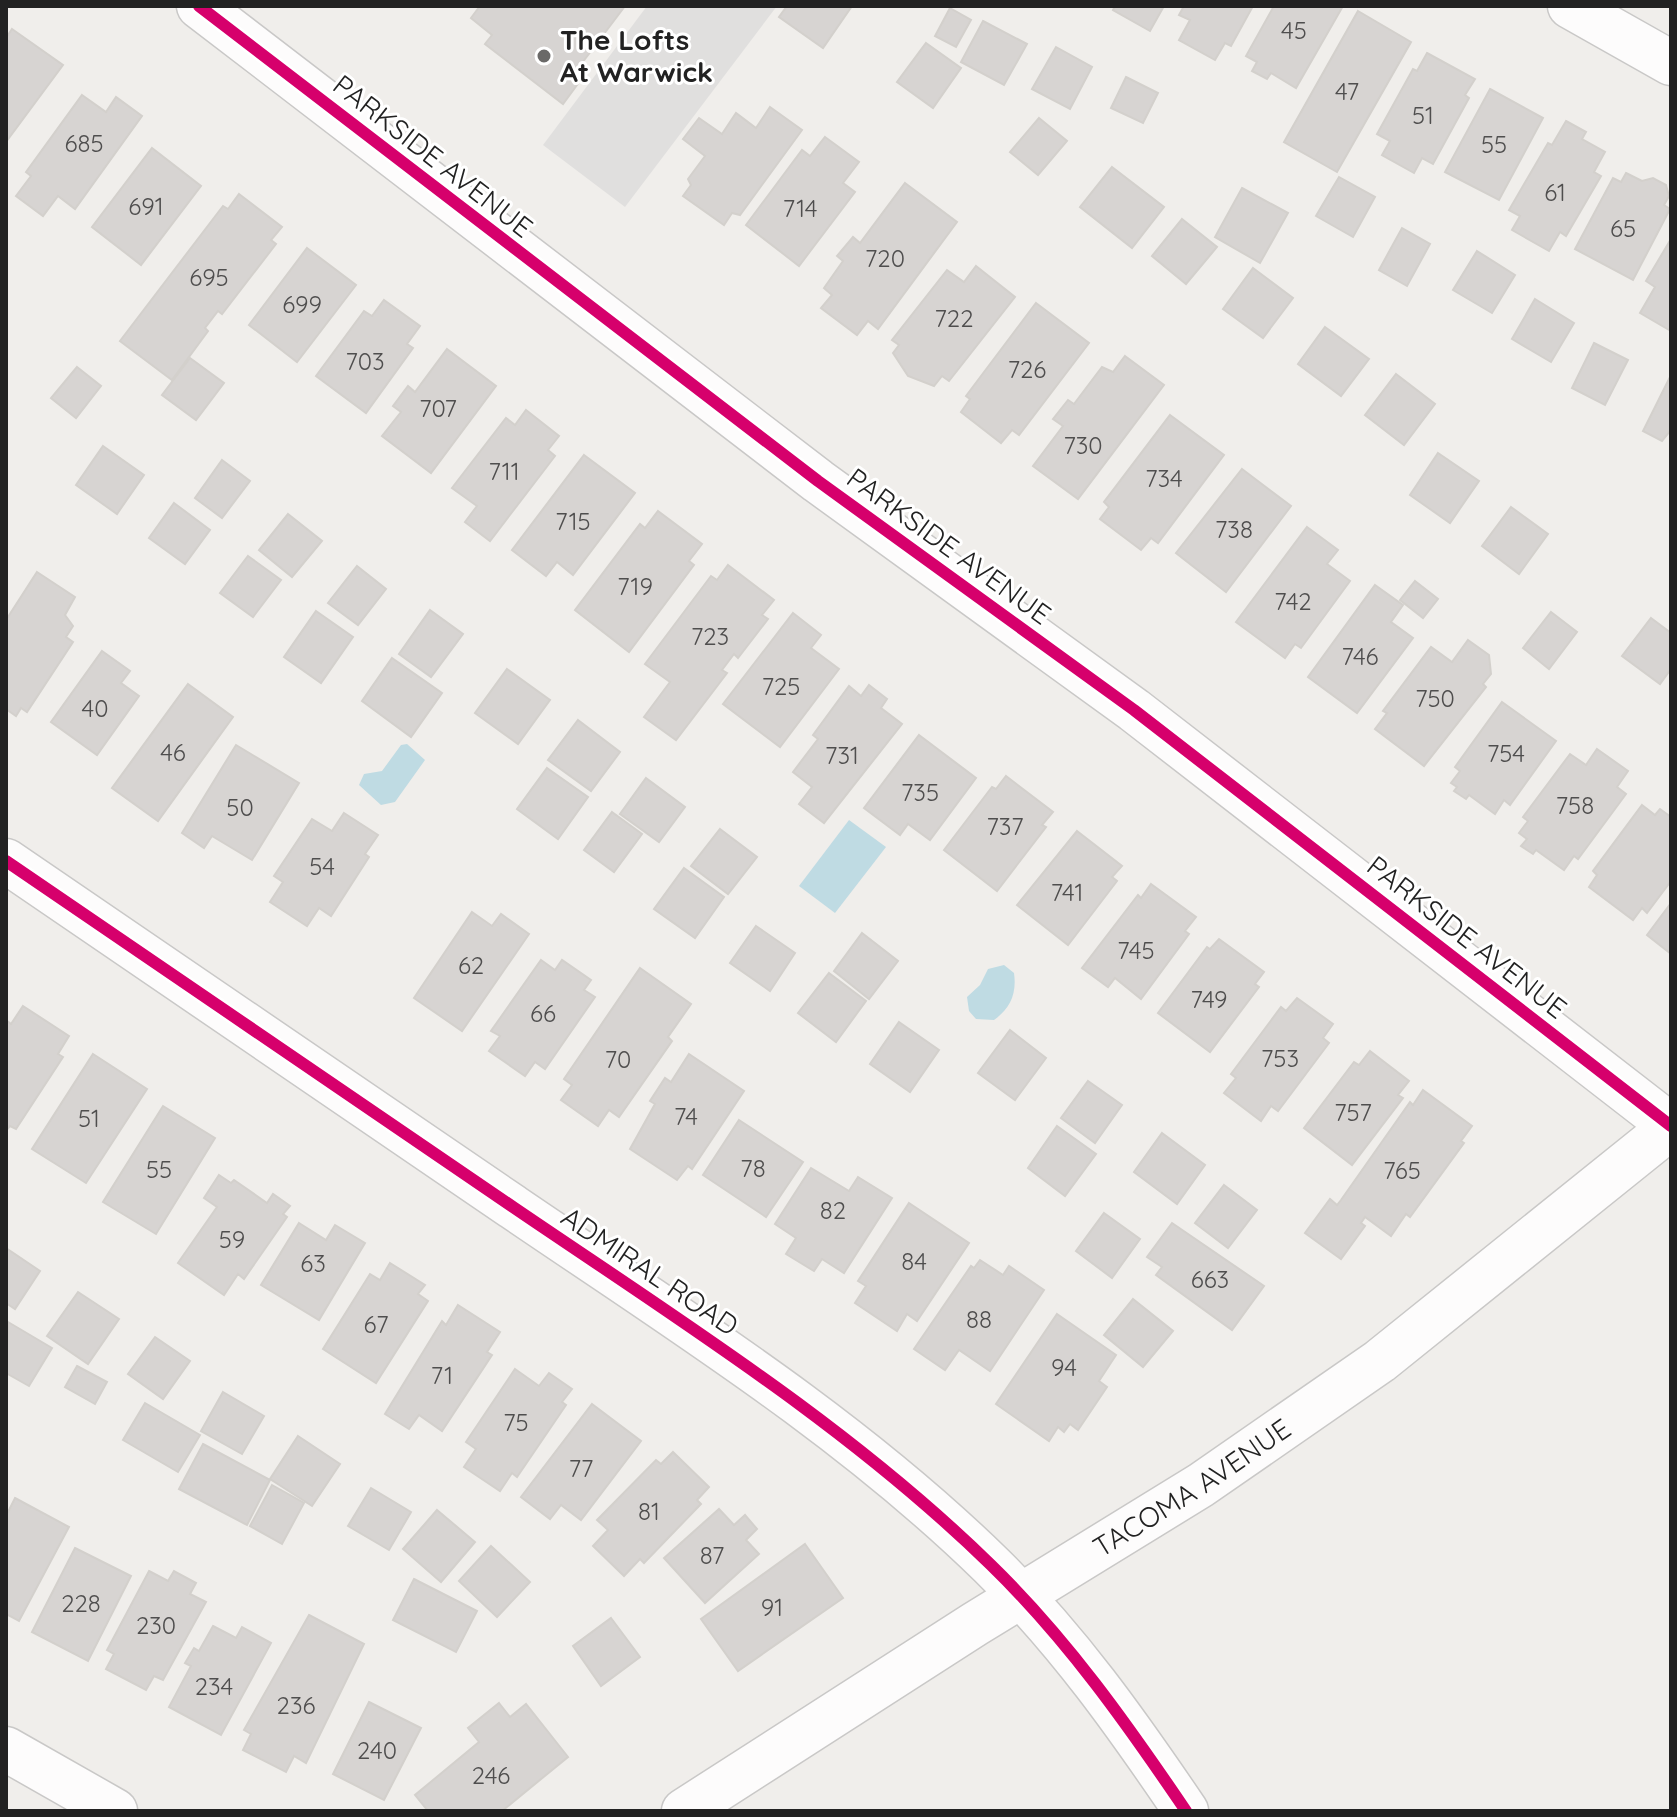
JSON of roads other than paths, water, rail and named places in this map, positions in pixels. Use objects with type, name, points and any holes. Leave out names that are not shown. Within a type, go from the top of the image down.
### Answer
[{"type":"street","name":"PARKSIDE AVENUE","points":[[199,6],[818,481],[1157,728],[1671,1127]]},
{"type":"street","points":[[1570,6],[1671,63]]},
{"type":"street","name":"ADMIRAL ROAD","points":[[6,861],[732,1356],[890,1475],[991,1564],[1021,1597],[1117,1709],[1186,1811]]},
{"type":"street","name":"TACOMA AVENUE","points":[[684,1811],[1201,1485],[1380,1361],[1671,1127]]},
{"type":"street","points":[[6,1749],[115,1811]]},
{"type":"water","points":[[407,744],[425,760],[395,802],[381,805],[359,785],[364,774],[382,771],[401,745]]},
{"type":"water","points":[[849,820],[886,847],[835,913],[799,886]]},
{"type":"water","points":[[1004,965],[1014,973],[1011,1000],[994,1020],[976,1019],[969,1011],[967,997],[980,985],[988,969]]},
{"type":"place","name":"The Lofts At Warwick","points":[[544,56]]}]
